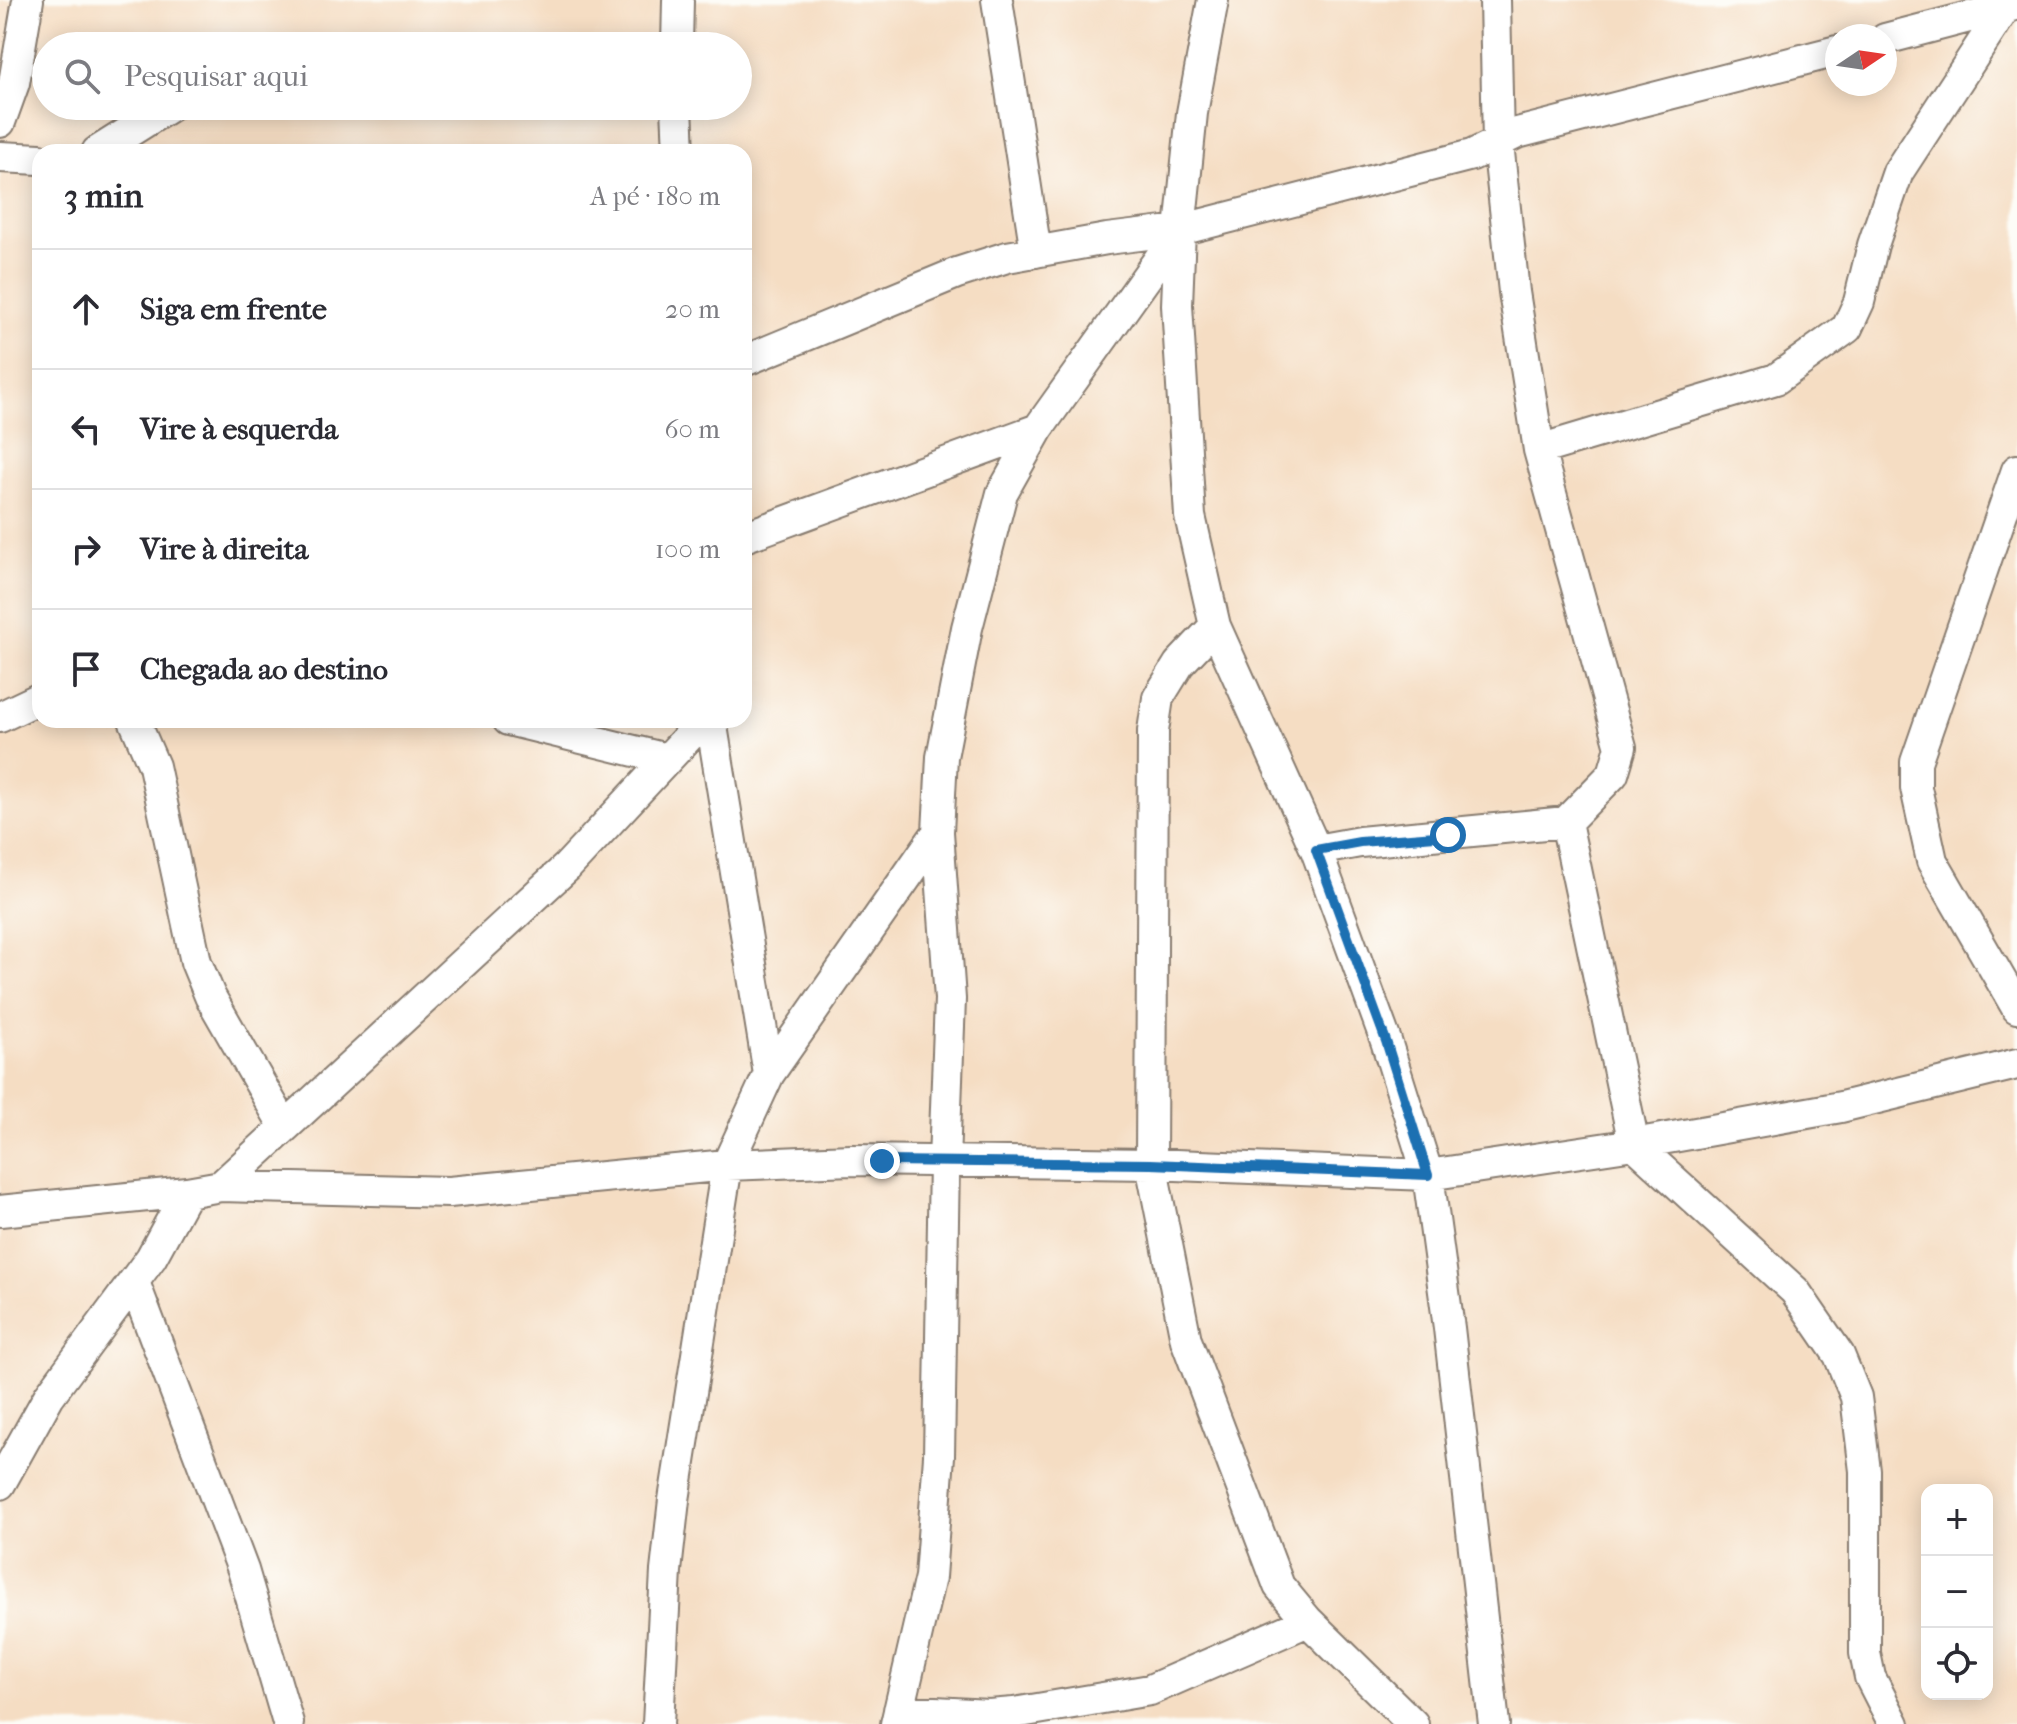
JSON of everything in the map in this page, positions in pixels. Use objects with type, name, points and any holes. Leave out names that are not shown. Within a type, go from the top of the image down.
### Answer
[{"type":"street","points":[[0,122],[14,83],[28,0]]},
{"type":"street","points":[[677,32],[678,0]]},
{"type":"street","points":[[997,0],[1036,252]]},
{"type":"street","points":[[1213,0],[1192,113],[1180,230],[1177,305],[1190,516],[1215,626],[1316,850],[1386,1041],[1428,1175],[1494,1724]]},
{"type":"street","points":[[1316,850],[1360,842],[1566,822],[1613,774],[1621,747],[1539,450],[1514,292],[1498,143],[1495,0]]},
{"type":"street","points":[[1539,450],[1776,379],[1847,328],[1859,302],[1873,245],[1898,172],[2011,6]]},
{"type":"street","points":[[1897,36],[2011,6]]},
{"type":"street","points":[[752,358],[957,273],[1007,257],[1180,230],[1472,155],[1517,133],[1825,54]]},
{"type":"street","points":[[110,144],[148,120]]},
{"type":"street","points":[[678,120],[679,144]]},
{"type":"street","points":[[0,157],[32,159]]},
{"type":"street","points":[[1180,230],[1038,429],[1002,493],[967,628],[942,757],[938,832],[950,999],[939,1456],[930,1577],[897,1717],[1014,1713],[1150,1690],[1308,1621]]},
{"type":"street","points":[[752,534],[1038,429]]},
{"type":"street","points":[[2017,470],[1916,762],[1916,788],[1932,861],[2017,1008]]},
{"type":"street","points":[[1215,626],[1179,664],[1158,698],[1153,731],[1151,1164],[1186,1340],[1279,1586],[1308,1621],[1413,1724]]},
{"type":"street","points":[[0,717],[32,702]]},
{"type":"street","points":[[137,728],[154,766],[196,962],[210,996],[285,1127]]},
{"type":"street","points":[[541,728],[667,759]]},
{"type":"street","points":[[221,1186],[567,867],[696,728]]},
{"type":"street","points":[[712,728],[769,1074]]},
{"type":"street","points":[[1566,822],[1634,1144],[1795,1291],[1839,1355],[1856,1397],[1865,1471],[1865,1653],[1870,1677],[1894,1724]]},
{"type":"street","points":[[658,1724],[672,1514],[727,1165],[769,1074],[938,832]]},
{"type":"street","points":[[0,1211],[221,1186],[449,1192],[727,1165],[851,1160],[1151,1164],[1428,1175],[1634,1144],[1841,1107],[2017,1064]]},
{"type":"street","points":[[0,1484],[49,1396],[151,1258],[187,1192]]},
{"type":"street","points":[[134,1282],[243,1570],[286,1724],[295,1724]]},
{"type":"route","points":[[882,1161],[1151,1164],[1428,1175],[1386,1041],[1316,850],[1360,842],[1448,835]]}]
